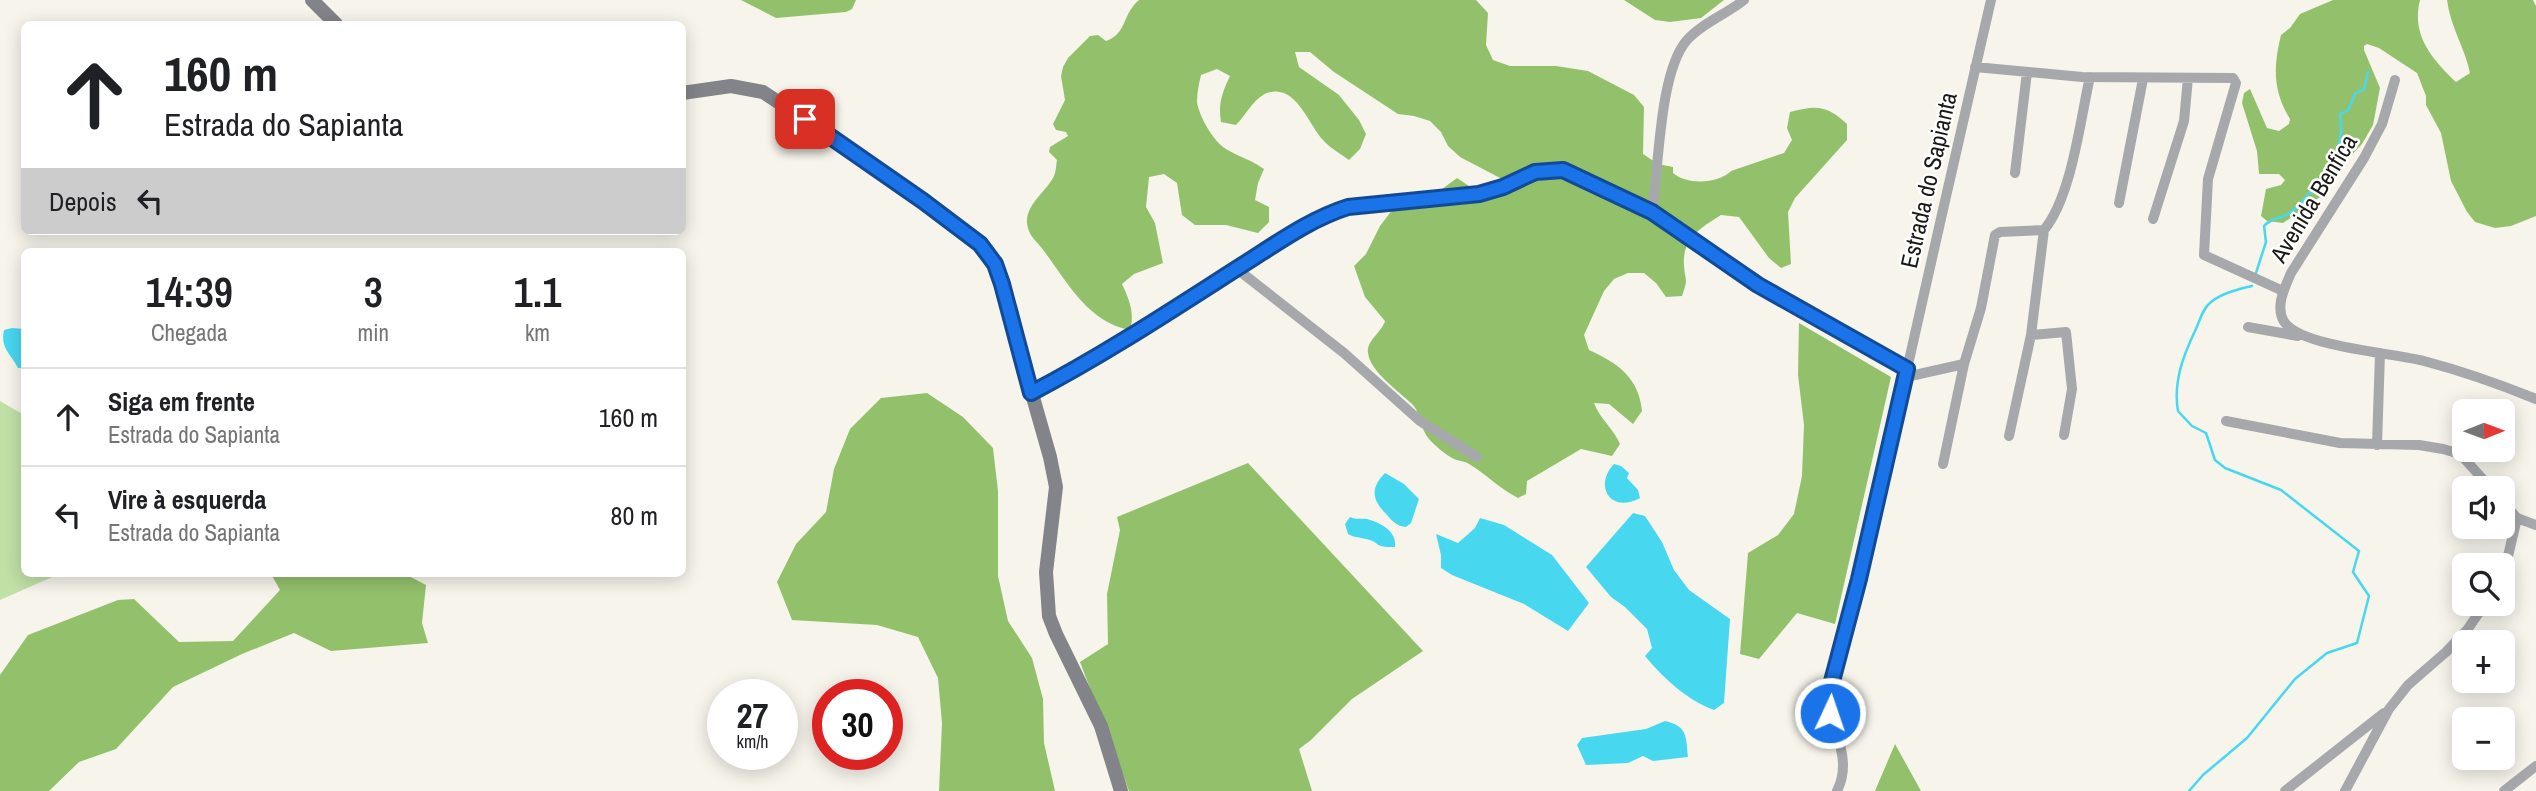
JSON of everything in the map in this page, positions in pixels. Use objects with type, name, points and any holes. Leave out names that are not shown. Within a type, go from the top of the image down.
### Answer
[{"type":"main road","points":[[312,0],[333,21]]},
{"type":"main road","points":[[686,92],[731,86],[763,92],[847,147],[980,244],[995,264],[1056,486],[1046,572],[1049,616],[1101,726],[1121,791]]},
{"type":"street","points":[[1652,212],[1664,116],[1675,59],[1689,38],[1744,0]]},
{"type":"street","name":"Estrada do Sapianta","points":[[1837,791],[1843,780],[1844,765],[1843,748],[1829,708],[1831,685],[1859,579],[1991,0]]},
{"type":"street","points":[[1975,67],[2090,77],[2232,78],[2236,83],[2207,179],[2204,255],[2283,291]]},
{"type":"street","points":[[2015,173],[2026,72]]},
{"type":"street","points":[[2009,436],[2031,335],[2044,230],[2052,221],[2061,201],[2090,77]]},
{"type":"street","points":[[2153,219],[2184,121],[2188,78]]},
{"type":"street","points":[[2119,203],[2143,79]]},
{"type":"street","name":"Avenida Benfica","points":[[2395,80],[2382,124],[2364,158],[2291,272],[2283,291],[2280,310],[2284,322],[2292,330],[2315,339],[2447,368],[2536,399]]},
{"type":"street","points":[[1031,393],[1078,368],[1329,213],[1348,207],[1479,194],[1503,187],[1535,172],[1563,170],[1652,212],[1758,285],[1907,373],[1964,364]]},
{"type":"street","points":[[1943,464],[1964,364],[1981,307],[1995,235],[2000,232],[2044,230]]},
{"type":"street","points":[[1237,269],[1344,353],[1420,421],[1477,457]]},
{"type":"street","points":[[2248,327],[2315,339]]},
{"type":"street","points":[[2031,335],[2066,332],[2072,389],[2064,435]]},
{"type":"street","points":[[2377,445],[2380,353]]},
{"type":"street","points":[[2226,421],[2340,443],[2419,445],[2459,454],[2480,476]]},
{"type":"street","points":[[2515,516],[2536,525]]},
{"type":"street","points":[[2508,553],[2517,518]]},
{"type":"street","points":[[2344,791],[2389,709],[2408,685],[2460,638],[2476,616]]},
{"type":"street","points":[[2285,791],[2389,709]]},
{"type":"street","points":[[2504,791],[2536,766]]},
{"type":"green space","points":[[741,0],[856,0],[852,9],[846,12],[776,18]]},
{"type":"green space","points":[[1139,0],[1476,0],[1488,13],[1486,45],[1493,60],[1510,66],[1556,66],[1588,71],[1634,95],[1644,107],[1643,154],[1658,164],[1673,167],[1673,173],[1686,180],[1711,181],[1731,171],[1784,153],[1792,140],[1787,128],[1790,112],[1814,108],[1827,110],[1847,124],[1847,140],[1795,198],[1788,212],[1791,264],[1781,268],[1769,258],[1739,217],[1721,215],[1695,234],[1686,247],[1686,282],[1682,296],[1666,297],[1644,273],[1628,273],[1614,279],[1604,291],[1584,335],[1589,350],[1618,366],[1632,381],[1637,389],[1642,411],[1633,424],[1609,404],[1594,403],[1620,444],[1612,456],[1581,449],[1527,481],[1526,494],[1518,498],[1466,462],[1456,460],[1434,445],[1426,435],[1413,405],[1374,367],[1368,349],[1385,321],[1365,297],[1354,266],[1366,254],[1380,226],[1399,201],[1430,198],[1457,178],[1469,186],[1479,199],[1494,193],[1502,179],[1460,157],[1448,146],[1441,132],[1430,121],[1398,114],[1334,72],[1310,52],[1295,52],[1299,67],[1339,95],[1359,120],[1366,134],[1360,149],[1349,160],[1323,140],[1294,99],[1277,91],[1262,95],[1236,125],[1221,122],[1221,99],[1230,76],[1217,69],[1201,75],[1197,102],[1207,128],[1226,149],[1264,169],[1255,200],[1269,207],[1269,222],[1258,233],[1226,225],[1195,225],[1182,215],[1177,183],[1164,174],[1149,177],[1146,207],[1155,223],[1163,263],[1134,274],[1122,284],[1132,312],[1130,330],[1102,319],[1080,300],[1031,235],[1028,216],[1033,204],[1055,174],[1057,160],[1049,152],[1050,147],[1068,136],[1066,132],[1056,130],[1053,124],[1065,100],[1061,76],[1063,67],[1068,58],[1090,36],[1098,35],[1106,41],[1118,34]]},
{"type":"green space","points":[[1624,0],[1724,0],[1701,18],[1670,22],[1655,20]]},
{"type":"green space","points":[[2333,0],[2420,0],[2418,24],[2421,35],[2432,55],[2456,82],[2470,73],[2447,0],[2533,0],[2536,6],[2536,216],[2511,226],[2495,228],[2475,222],[2451,181],[2441,133],[2426,105],[2426,96],[2417,73],[2379,48],[2367,44],[2364,50],[2380,88],[2373,125],[2362,144],[2344,163],[2323,195],[2283,223],[2267,221],[2261,216],[2266,189],[2281,185],[2285,180],[2279,174],[2259,174],[2257,151],[2242,103],[2244,93],[2250,89],[2267,128],[2279,131],[2289,124],[2290,119],[2280,99],[2276,78],[2281,35],[2300,14]]},
{"type":"green space","points":[[1799,323],[1891,377],[1835,624],[1797,613],[1759,659],[1740,654],[1748,553],[1778,535],[1794,514],[1802,476],[1804,425],[1798,375]]},
{"type":"green space","points":[[927,393],[963,417],[993,448],[998,491],[998,576],[1008,621],[1032,658],[1043,699],[1044,743],[1055,791],[939,791],[942,723],[938,678],[918,637],[877,625],[792,620],[777,582],[796,544],[826,512],[834,469],[850,429],[881,398]]},
{"type":"green space","points":[[0,401],[21,413],[21,577],[52,577],[0,600]]},
{"type":"green space","points":[[1248,463],[1423,651],[1352,699],[1299,749],[1312,791],[1129,791],[1080,662],[1108,644],[1107,594],[1120,530],[1117,517]]},
{"type":"green space","points":[[273,577],[411,577],[426,585],[422,623],[428,643],[331,651],[294,633],[173,687],[116,749],[79,762],[49,791],[0,791],[0,675],[28,635],[118,600],[134,599],[179,642],[233,641],[280,590]]},
{"type":"green space","points":[[1895,744],[1921,791],[1875,791]]},
{"type":"water","points":[[21,329],[21,368],[18,368],[5,346],[4,330]]},
{"type":"water","points":[[1614,464],[1629,473],[1627,478],[1638,490],[1640,498],[1621,503],[1608,495],[1605,481]]},
{"type":"water","points":[[1385,473],[1404,484],[1419,499],[1411,523],[1406,527],[1393,522],[1376,500],[1377,484]]},
{"type":"water","points":[[1633,513],[1645,516],[1662,542],[1674,570],[1689,590],[1730,619],[1724,703],[1714,710],[1685,694],[1652,664],[1645,656],[1652,648],[1647,629],[1611,597],[1586,567]]},
{"type":"water","points":[[1350,517],[1383,525],[1391,532],[1395,547],[1383,547],[1371,540],[1348,534],[1345,524]]},
{"type":"water","points":[[1480,518],[1504,525],[1552,555],[1589,603],[1568,631],[1524,604],[1441,568],[1436,534],[1458,543],[1475,528]]},
{"type":"water","points":[[1665,721],[1682,729],[1688,757],[1653,761],[1643,756],[1628,763],[1586,765],[1577,745],[1582,738],[1646,729]]},
{"type":"waterway","points":[[2256,273],[2266,242],[2264,226],[2294,209],[2322,177],[2333,160],[2339,143],[2340,114],[2348,110],[2355,94],[2364,89],[2368,72]]},
{"type":"waterway","points":[[2189,791],[2203,775],[2247,738],[2295,679],[2327,653],[2357,643],[2369,596],[2353,572],[2359,551],[2281,490],[2225,468],[2215,460],[2206,433],[2192,426],[2178,411],[2180,370],[2203,312],[2220,296],[2252,286]]},
{"type":"route","points":[[805,119],[980,244],[995,264],[1002,284],[1031,393],[1078,368],[1282,239],[1329,213],[1348,207],[1479,194],[1503,187],[1535,172],[1563,170],[1652,212],[1758,285],[1907,369],[1859,579],[1831,685],[1830,713]]}]
